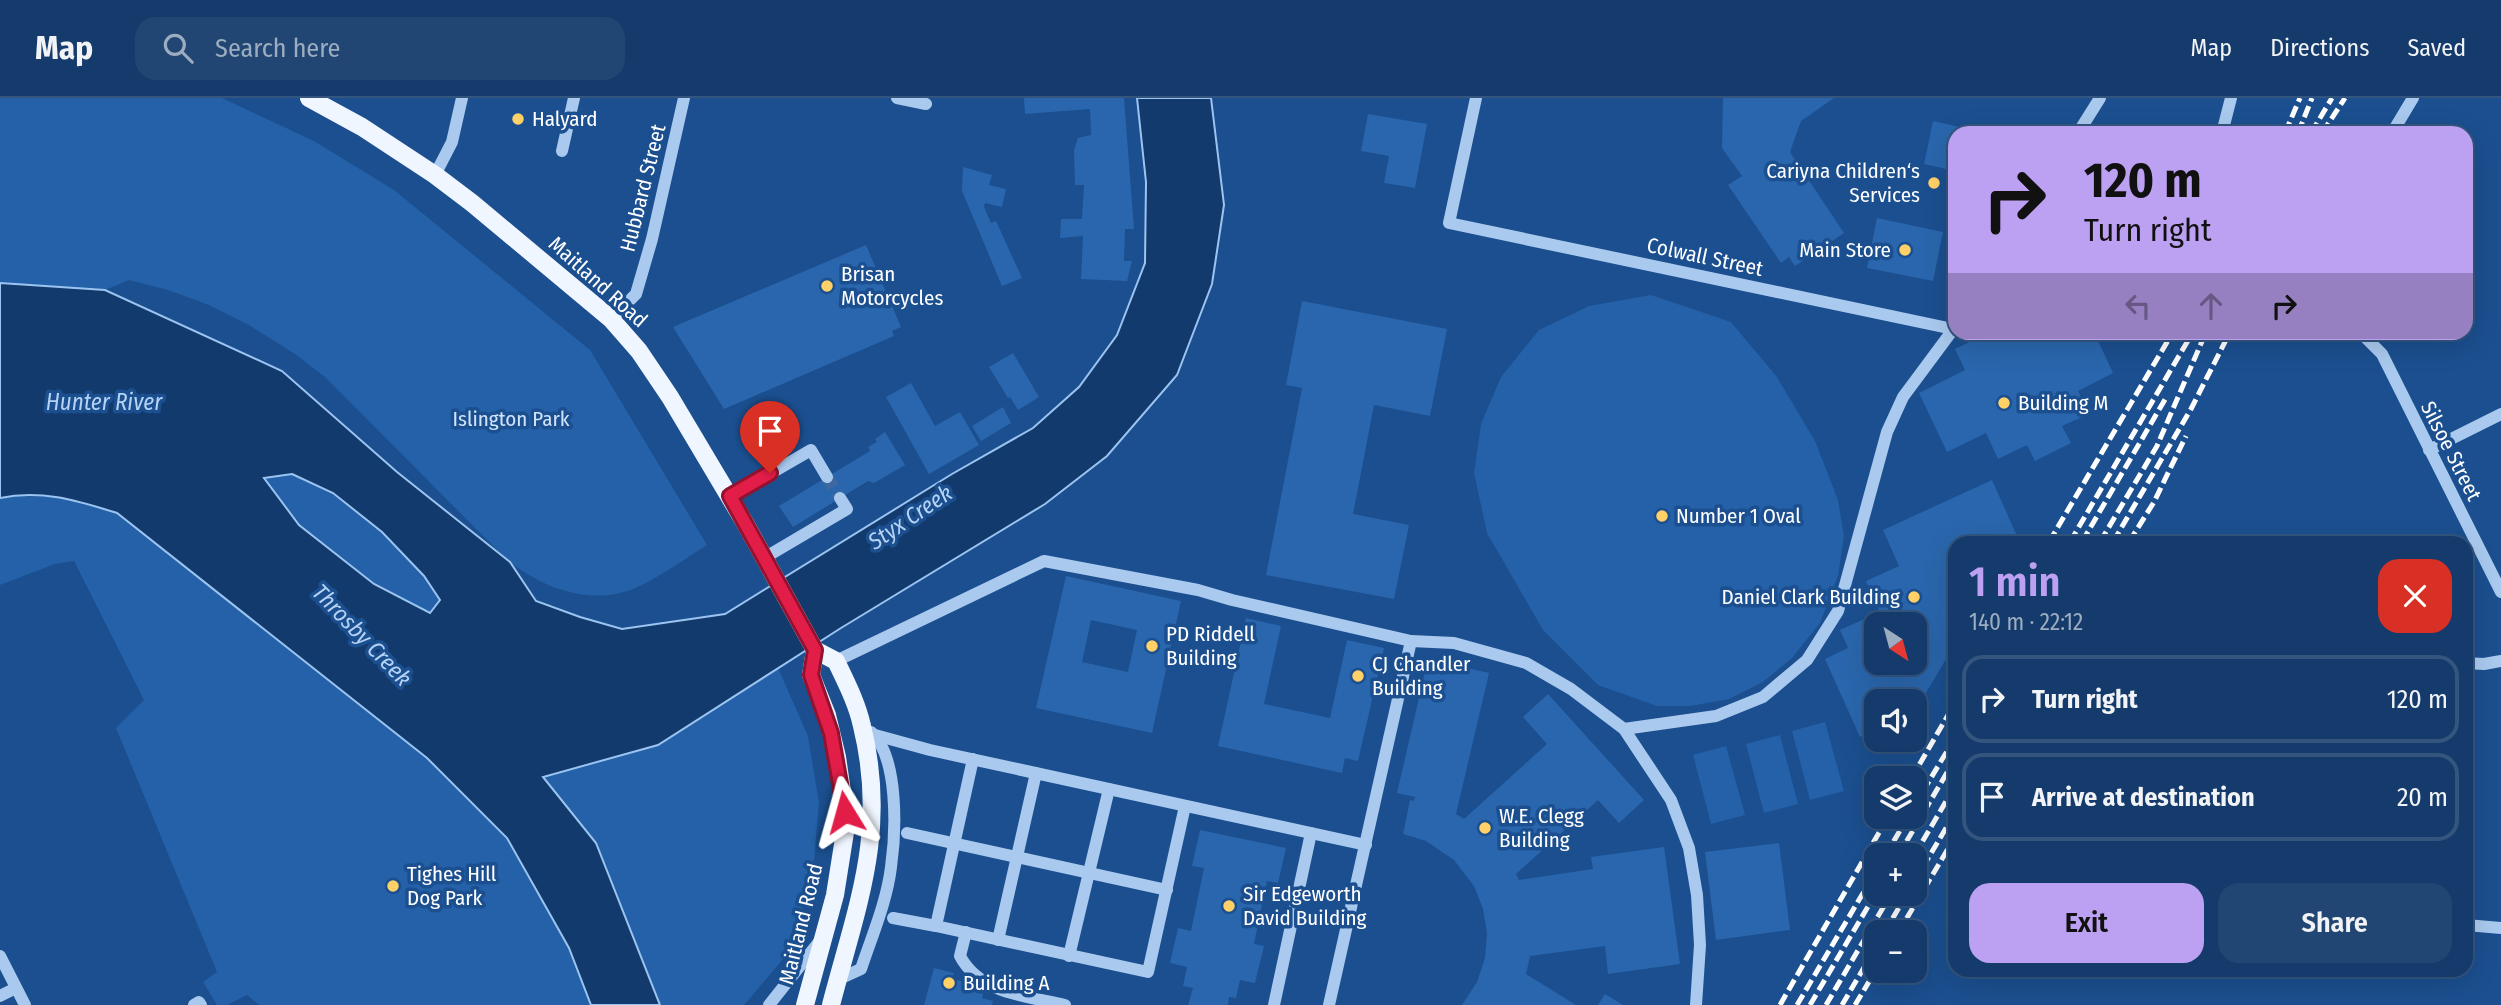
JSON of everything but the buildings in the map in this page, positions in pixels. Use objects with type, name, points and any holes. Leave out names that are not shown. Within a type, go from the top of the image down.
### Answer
[{"type":"main road","name":"Maitland Road","points":[[309,98],[362,127],[435,175],[611,319],[648,365],[730,496],[815,650],[811,675],[831,733],[845,812],[845,832],[839,874],[805,1005]]},
{"type":"main road","points":[[815,650],[836,661],[868,730],[871,790],[872,839],[867,874],[831,1005]]},
{"type":"street","points":[[435,175],[452,142],[462,98]]},
{"type":"street","points":[[562,151],[574,98]]},
{"type":"street","name":"Hubbard Street","points":[[611,319],[636,293],[639,284],[684,98]]},
{"type":"street","points":[[897,98],[926,104]]},
{"type":"street","name":"Colwall Street","points":[[1476,98],[1449,223],[1948,327]]},
{"type":"street","points":[[2082,126],[2100,98]]},
{"type":"street","points":[[2224,126],[2231,98]]},
{"type":"street","points":[[2396,126],[2413,98]]},
{"type":"street","points":[[1624,729],[1716,716],[1763,697],[1807,660],[1838,611],[1887,432],[1903,397],[1948,336]]},
{"type":"street","name":"Silsoe Street","points":[[2368,340],[2382,354],[2473,536]]},
{"type":"street","points":[[2429,450],[2501,414]]},
{"type":"street","points":[[730,496],[811,450],[827,477]]},
{"type":"street","points":[[764,558],[847,509],[840,498]]},
{"type":"street","name":"Silsoe Street","points":[[2473,537],[2501,592]]},
{"type":"street","points":[[836,661],[1044,561],[1198,590],[1410,641],[1454,643],[1526,663],[1571,689],[1624,729],[1671,800],[1689,848],[1697,895],[1700,945],[1699,995],[1696,1005]]},
{"type":"street","points":[[1329,1005],[1410,641]]},
{"type":"street","points":[[2473,663],[2501,661]]},
{"type":"street","points":[[868,730],[973,760],[1366,845]]},
{"type":"street","points":[[936,926],[973,760]]},
{"type":"street","points":[[998,940],[1036,773]]},
{"type":"street","points":[[1069,956],[1109,789]]},
{"type":"street","points":[[893,918],[1148,972],[1185,806]]},
{"type":"street","points":[[906,833],[1167,890]]},
{"type":"street","points":[[1274,1005],[1311,833]]},
{"type":"street","points":[[2473,926],[2501,928]]},
{"type":"street","points":[[966,933],[960,956],[968,970],[992,988],[1065,1005]]},
{"type":"street","points":[[769,1005],[823,936]]},
{"type":"street","points":[[0,956],[25,1005]]},
{"type":"street","points":[[0,996],[16,988]]},
{"type":"green space","name":"Islington Park","points":[[0,98],[222,98],[314,141],[394,190],[590,350],[707,545],[658,576],[624,592],[588,595],[552,586],[536,579],[505,558],[325,377],[249,325],[209,305],[129,280],[105,290],[0,283]]},
{"type":"green space","name":"Number 1 Oval","points":[[1651,295],[1731,322],[1777,377],[1815,441],[1838,500],[1844,536],[1838,576],[1820,623],[1792,658],[1763,682],[1729,699],[1690,706],[1657,706],[1598,685],[1543,630],[1487,533],[1474,473],[1481,424],[1501,377],[1539,330],[1589,306]]},
{"type":"green space","points":[[292,474],[333,493],[382,532],[424,576],[440,600],[430,613],[374,584],[299,525],[264,478]]},
{"type":"green space","points":[[64,497],[117,513],[427,758],[507,839],[569,948],[591,1005],[259,1005],[247,995],[227,1005],[217,1005],[203,982],[217,972],[116,728],[144,700],[74,561],[55,564],[0,585],[0,498]]},
{"type":"green space","points":[[778,668],[808,736],[819,803],[813,873],[790,951],[744,1005],[660,1005],[596,843],[543,777],[658,745]]},
{"type":"green space","points":[[1825,722],[1844,791],[1810,800],[1792,731]]},
{"type":"green space","points":[[1780,735],[1798,804],[1764,813],[1746,744]]},
{"type":"green space","points":[[1726,746],[1745,815],[1711,824],[1693,755]]},
{"type":"water","name":"Hunter River","points":[[1137,98],[1211,98],[1224,205],[1212,284],[1177,375],[1107,456],[1045,504],[841,628],[658,745],[543,777],[596,843],[660,1005],[591,1005],[569,948],[507,838],[427,758],[117,513],[45,496],[0,498],[0,283],[105,290],[282,371],[397,472],[510,562],[536,601],[622,629],[725,614],[952,474],[1033,428],[1079,387],[1117,335],[1145,263],[1146,182]],"holes":[[[292,474],[333,493],[382,532],[424,576],[440,600],[430,613],[374,584],[299,525],[264,478]]]},
{"type":"tunnel","points":[[827,477],[840,498]]},
{"type":"railway","points":[[2288,126],[2300,98]]},
{"type":"railway","points":[[2301,126],[2312,98]]},
{"type":"railway","points":[[2315,126],[2332,98]]},
{"type":"railway","points":[[2327,126],[2345,98]]},
{"type":"railway","points":[[2053,536],[2168,340]]},
{"type":"railway","points":[[2074,536],[2188,340]]},
{"type":"railway","points":[[2104,536],[2157,446],[2203,340]]},
{"type":"railway","points":[[2117,536],[2191,409],[2226,340]]},
{"type":"railway","points":[[2085,536],[2167,396]]},
{"type":"railway","points":[[2133,536],[2154,502],[2186,436]]},
{"type":"railway","points":[[1919,766],[1948,715]]},
{"type":"railway","points":[[1927,784],[1948,750]]},
{"type":"railway","points":[[1906,843],[1948,771]]},
{"type":"railway","points":[[1922,843],[1948,798]]},
{"type":"railway","points":[[1927,860],[1948,825]]},
{"type":"railway","points":[[1780,1005],[1881,829]]},
{"type":"railway","points":[[1893,843],[1901,829]]},
{"type":"railway","points":[[1906,920],[1948,849]]},
{"type":"railway","points":[[1797,1005],[1864,891]]},
{"type":"railway","points":[[1810,1005],[1868,906]]},
{"type":"railway","points":[[1826,1005],[1884,906]]},
{"type":"railway","points":[[1892,920],[1900,906]]},
{"type":"railway","points":[[1842,1005],[1864,967]]},
{"type":"railway","points":[[1855,1005],[1868,983]]},
{"type":"place","name":"Halyard","points":[[518,119]]},
{"type":"place","name":"Cariyna Children‘s Services","points":[[1934,183]]},
{"type":"place","name":"Main Store","points":[[1905,250]]},
{"type":"place","name":"Brisan Motorcycles","points":[[827,286]]},
{"type":"place","name":"Building M","points":[[2004,403]]},
{"type":"place","name":"Number 1 Oval","points":[[1662,516]]},
{"type":"place","name":"Daniel Clark Building","points":[[1914,597]]},
{"type":"place","name":"PD Riddell Building","points":[[1152,646]]},
{"type":"place","name":"CJ Chandler Building","points":[[1358,676]]},
{"type":"place","name":"W.E. Clegg Building","points":[[1485,828]]},
{"type":"place","name":"Tighes Hill Dog Park","points":[[393,886]]},
{"type":"place","name":"Sir Edgeworth David Building","points":[[1229,906]]},
{"type":"place","name":"Building A","points":[[949,983]]},
{"type":"route","points":[[770,473],[730,496],[815,650],[811,675],[827,715],[837,757],[845,812]]},
{"type":"water label","name":"Styx Creek","points":[[910,517]]},
{"type":"water label","name":"Throsby Creek","points":[[362,635]]}]
